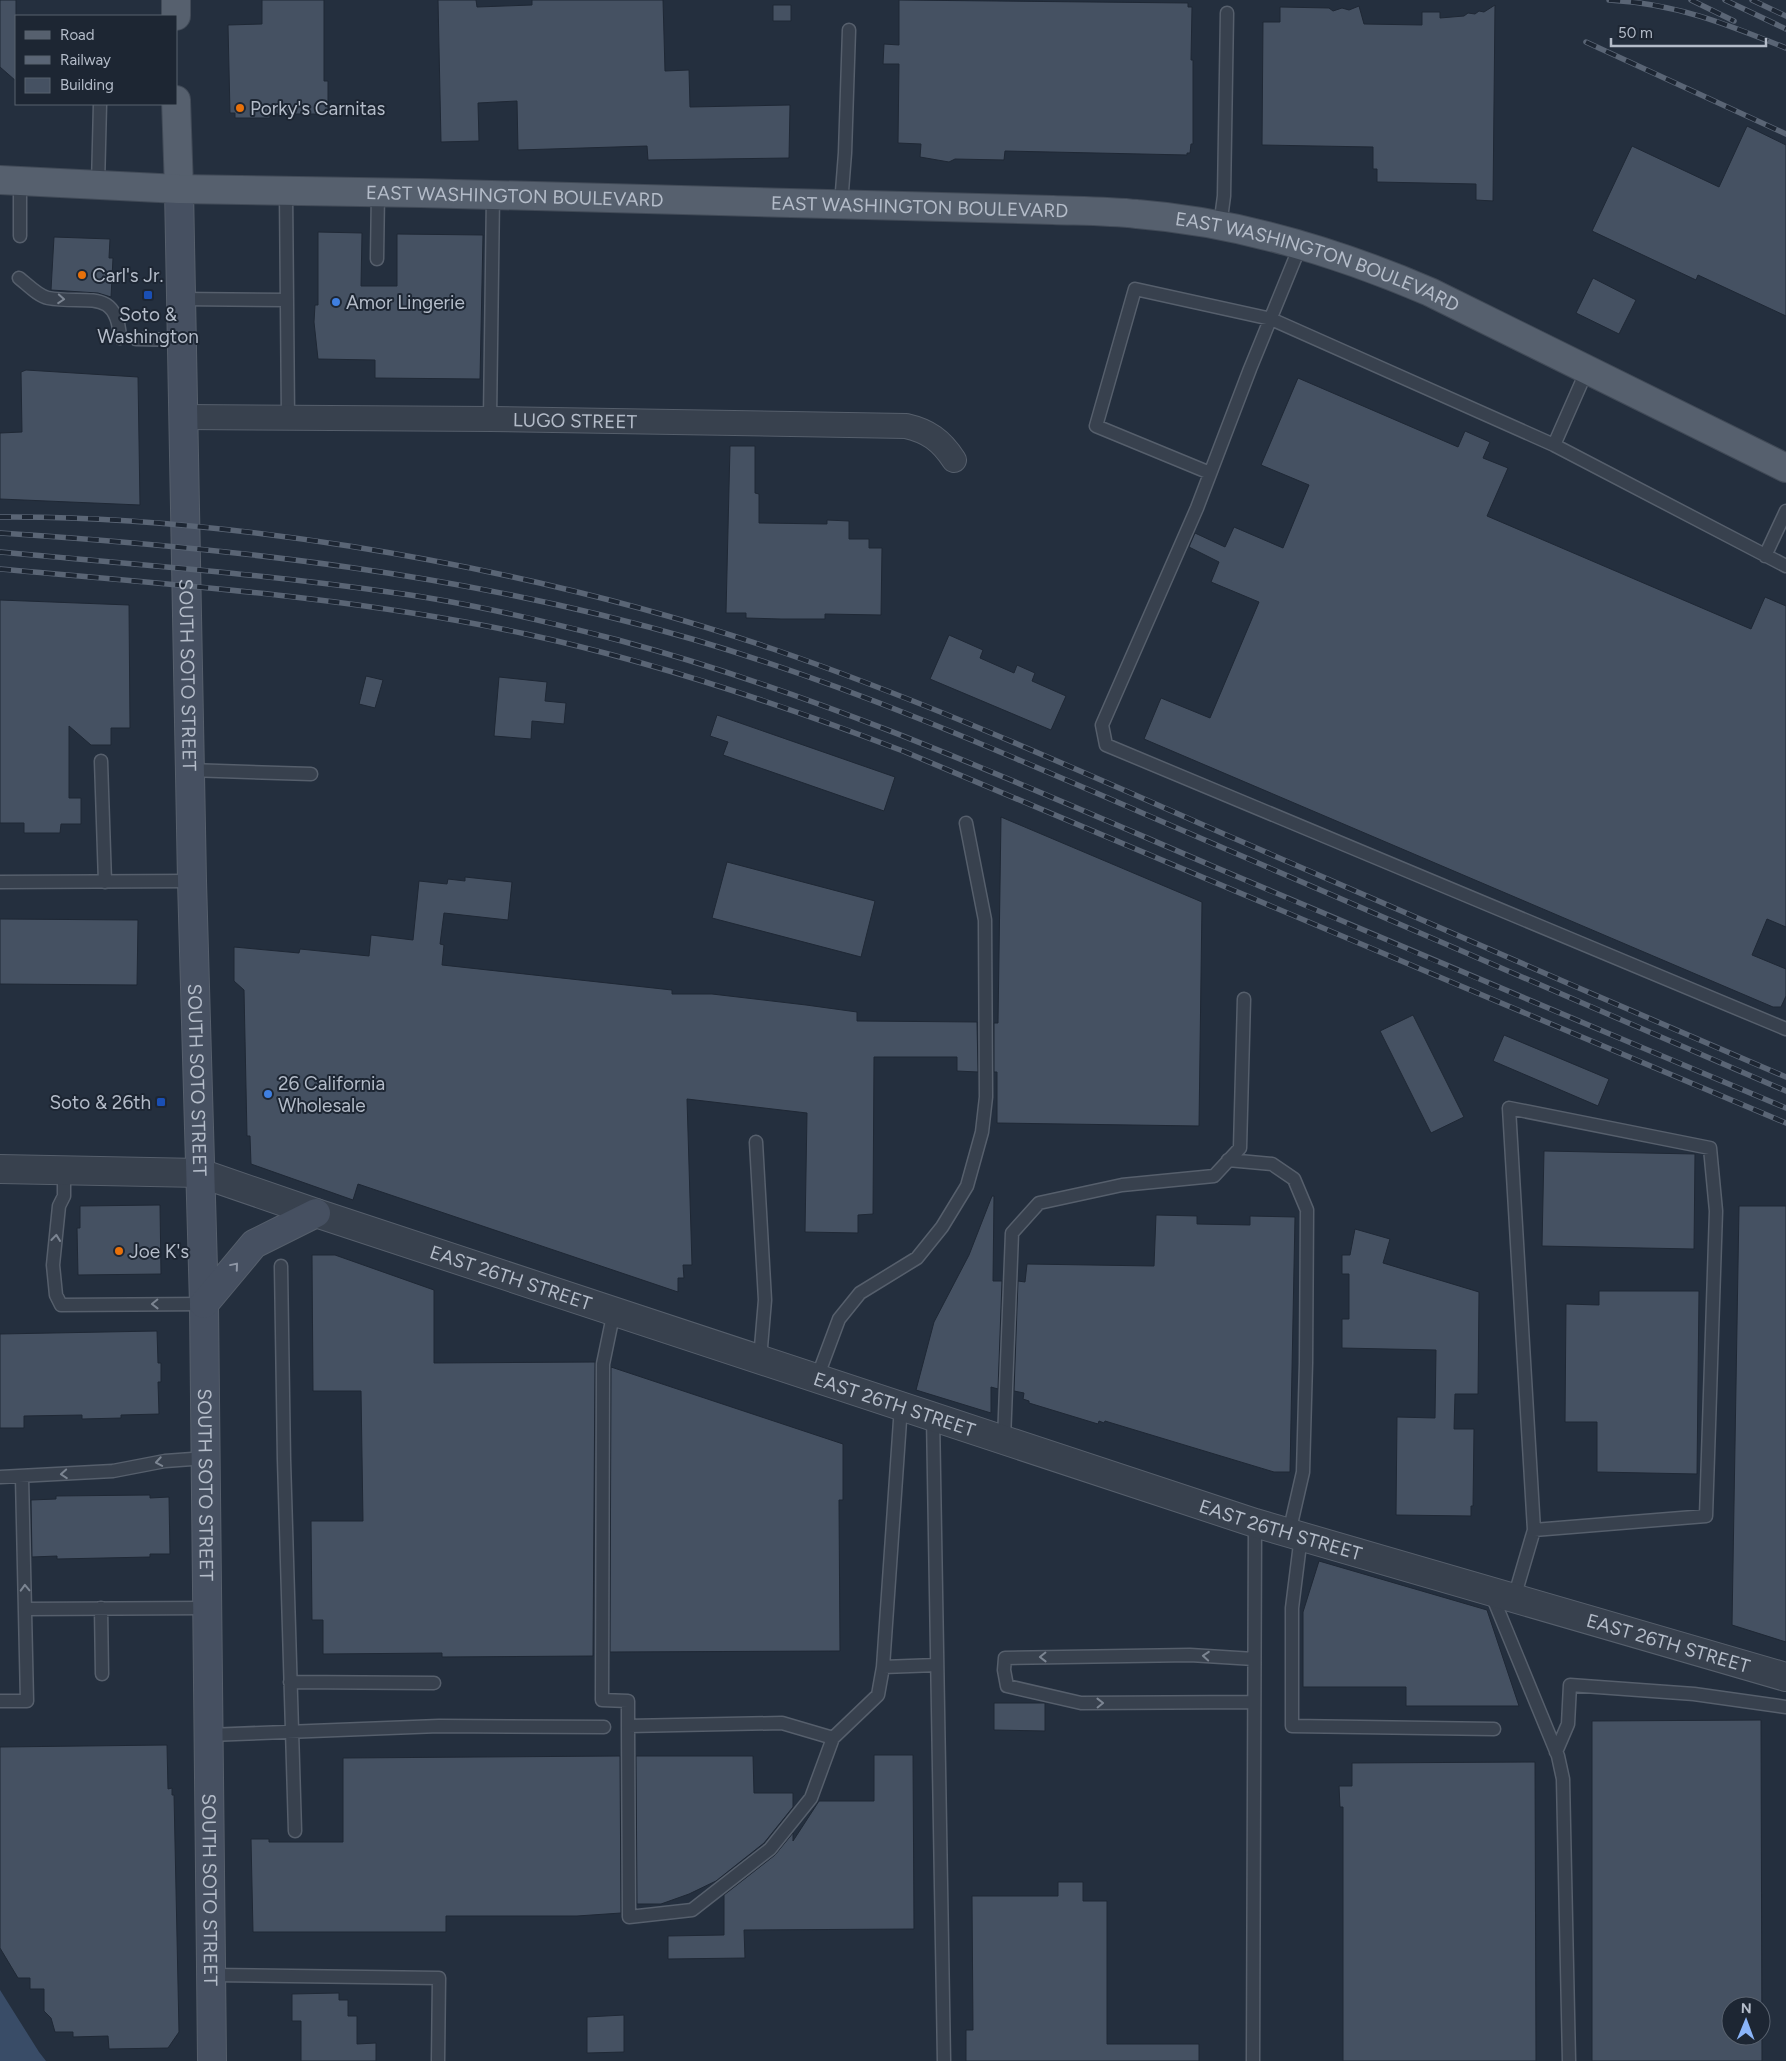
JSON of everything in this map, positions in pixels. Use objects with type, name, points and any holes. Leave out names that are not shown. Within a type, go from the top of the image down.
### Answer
[{"type":"main road","points":[[176,0],[176,15]]},
{"type":"main road","name":"SOUTH SOTO STREET","points":[[176,105],[184,417],[189,770],[204,1304],[212,2061]]},
{"type":"main road","name":"EAST WASHINGTON BOULEVARD","points":[[10,181],[179,189],[493,194],[1137,214],[1220,226],[1301,244],[1379,270],[1430,292],[1786,468]]},
{"type":"main road","points":[[204,1304],[254,1244],[316,1213]]},
{"type":"street","name":"LUGO STREET","points":[[184,417],[490,419],[906,426],[921,430],[935,437],[945,446],[954,460]]},
{"type":"street","name":"EAST 26TH STREET","points":[[0,1169],[200,1173],[1255,1523],[1786,1677]]},
{"type":"lane","points":[[1220,226],[1224,196],[1227,13]]},
{"type":"lane","points":[[841,204],[845,153],[849,30]]},
{"type":"lane","points":[[98,185],[100,105]]},
{"type":"lane","points":[[10,181],[20,236]]},
{"type":"lane","points":[[286,192],[288,418]]},
{"type":"lane","points":[[377,259],[378,192]]},
{"type":"lane","points":[[490,419],[493,194]]},
{"type":"lane","points":[[1301,244],[1197,508],[1102,725],[1106,745],[1786,1029]]},
{"type":"lane","points":[[19,278],[46,297],[102,302],[112,308],[116,316],[120,338]]},
{"type":"lane","points":[[1210,473],[1096,426],[1135,289],[1270,319],[1554,445],[1786,566]]},
{"type":"lane","points":[[180,299],[287,300]]},
{"type":"lane","points":[[136,339],[181,340]]},
{"type":"lane","points":[[1554,445],[1587,370]]},
{"type":"lane","points":[[1765,556],[1786,511]]},
{"type":"lane","points":[[101,761],[105,882]]},
{"type":"lane","points":[[189,770],[311,774]]},
{"type":"lane","points":[[817,1378],[839,1319],[860,1293],[916,1258],[942,1227],[967,1186],[982,1132],[986,1096],[985,920],[966,823]]},
{"type":"lane","points":[[0,882],[192,881]]},
{"type":"lane","points":[[1004,1440],[1012,1233],[1039,1203],[1122,1185],[1214,1176],[1240,1148],[1244,999]]},
{"type":"lane","points":[[1534,1530],[1706,1516],[1716,1211],[1710,1148],[1509,1108],[1534,1530],[1502,1595],[1556,1752],[1563,1779],[1570,2061]]},
{"type":"lane","points":[[756,1142],[765,1300],[760,1359]]},
{"type":"lane","points":[[1228,1160],[1272,1164],[1294,1179],[1307,1210],[1303,1472],[1295,1534],[1292,1608],[1292,1726],[1494,1729]]},
{"type":"lane","points":[[64,1170],[64,1196],[59,1206],[53,1265],[56,1295],[61,1305],[204,1304]]},
{"type":"lane","points":[[281,1266],[295,1831]]},
{"type":"lane","points":[[614,1311],[603,1364],[602,1700],[628,1701],[629,1917],[692,1910],[770,1849],[811,1798],[833,1738],[878,1695],[883,1667],[901,1406]]},
{"type":"lane","points":[[933,1416],[944,2061]]},
{"type":"lane","points":[[0,1477],[113,1471],[165,1461],[206,1458]]},
{"type":"lane","points":[[0,1701],[27,1701],[22,1477]]},
{"type":"lane","points":[[1253,2061],[1255,1523]]},
{"type":"lane","points":[[101,1608],[102,1674]]},
{"type":"lane","points":[[26,1609],[207,1608]]},
{"type":"lane","points":[[1254,1659],[1190,1655],[1005,1658],[1004,1670],[1007,1686],[1080,1703],[1254,1702]]},
{"type":"lane","points":[[883,1667],[937,1665]]},
{"type":"lane","points":[[290,1682],[434,1682]]},
{"type":"lane","points":[[1556,1752],[1568,1724],[1570,1685],[1694,1694],[1786,1707]]},
{"type":"lane","points":[[628,1726],[782,1723],[833,1738]]},
{"type":"lane","points":[[208,1736],[440,1726],[604,1727]]},
{"type":"lane","points":[[211,1975],[439,1978],[438,2061]]},
{"type":"water","points":[[0,1990],[39,2052],[46,2061],[0,2061]]},
{"type":"building","points":[[0,0],[16,0],[15,80],[0,67]]},
{"type":"building","points":[[262,0],[324,0],[324,81],[328,81],[328,114],[270,114],[270,118],[235,118],[235,113],[230,113],[228,25],[262,24]]},
{"type":"building","points":[[438,0],[476,0],[477,7],[532,5],[532,0],[663,0],[665,71],[689,70],[690,107],[790,105],[789,158],[648,160],[647,146],[518,150],[517,101],[478,103],[479,141],[441,142]]},
{"type":"building","points":[[899,0],[1188,3],[1188,7],[1192,7],[1191,60],[1193,60],[1193,144],[1191,144],[1190,153],[1187,153],[1187,155],[1005,151],[1004,160],[955,159],[949,162],[920,157],[921,144],[898,143],[899,64],[883,64],[884,44],[899,45]]},
{"type":"building","points":[[773,5],[791,5],[791,21],[773,21]]},
{"type":"building","points":[[1495,5],[1493,201],[1476,200],[1476,184],[1377,182],[1377,169],[1373,169],[1373,147],[1262,145],[1263,22],[1280,22],[1280,7],[1329,8],[1333,11],[1342,8],[1349,10],[1359,6],[1364,24],[1422,25],[1422,12],[1440,12],[1440,18],[1464,16],[1468,13],[1484,12]]},
{"type":"building","points":[[1747,126],[1786,145],[1786,316],[1698,275],[1696,280],[1592,231],[1632,146],[1719,187]]},
{"type":"building","points":[[318,232],[362,233],[361,286],[397,286],[397,234],[483,235],[480,379],[375,378],[375,360],[318,359],[314,322],[315,305],[318,305]]},
{"type":"building","name":"Carl's Jr.","points":[[54,237],[110,239],[109,258],[113,258],[111,297],[98,293],[51,290]]},
{"type":"building","points":[[1593,278],[1636,300],[1619,334],[1576,313]]},
{"type":"building","points":[[26,370],[138,377],[140,505],[0,499],[0,433],[22,432],[21,372]]},
{"type":"building","points":[[1298,378],[1458,447],[1465,431],[1490,442],[1483,458],[1508,468],[1487,516],[1751,629],[1765,597],[1786,606],[1786,927],[1767,919],[1752,955],[1786,969],[1786,996],[1781,1007],[1773,1007],[1144,739],[1161,698],[1210,718],[1259,602],[1211,582],[1219,562],[1189,547],[1195,533],[1225,547],[1234,527],[1283,548],[1309,485],[1261,465]]},
{"type":"building","points":[[730,446],[755,446],[755,493],[759,494],[759,523],[827,524],[827,520],[849,521],[849,539],[869,539],[869,548],[882,548],[881,615],[825,614],[825,619],[781,619],[746,618],[746,613],[726,613]]},
{"type":"building","points":[[0,600],[129,605],[130,728],[111,728],[111,745],[91,745],[69,726],[69,798],[81,798],[81,824],[61,824],[60,833],[24,833],[24,823],[0,823]]},
{"type":"building","points":[[949,635],[983,650],[980,658],[1014,673],[1017,665],[1035,673],[1032,681],[1066,696],[1051,730],[930,679]]},
{"type":"building","points":[[366,676],[383,680],[375,708],[359,704]]},
{"type":"building","points":[[499,677],[547,682],[545,701],[566,703],[564,724],[532,721],[531,739],[494,736]]},
{"type":"building","points":[[717,715],[895,777],[884,811],[723,755],[728,742],[710,736]]},
{"type":"building","points":[[1001,817],[1202,902],[1199,1126],[997,1123],[997,1072],[994,1072],[994,1023],[998,1023]]},
{"type":"building","points":[[727,862],[875,901],[861,957],[712,918]]},
{"type":"building","points":[[465,877],[512,882],[508,920],[444,913],[440,944],[444,945],[442,965],[672,990],[672,994],[712,994],[806,1005],[857,1012],[857,1021],[977,1022],[978,1072],[957,1071],[957,1057],[874,1057],[873,1214],[858,1215],[858,1233],[805,1232],[807,1113],[687,1099],[692,1265],[683,1265],[684,1278],[678,1278],[678,1292],[358,1184],[353,1200],[251,1164],[250,1136],[247,1136],[244,990],[234,981],[234,947],[299,953],[300,949],[369,956],[371,935],[413,940],[419,881],[447,884],[448,879],[465,881]]},
{"type":"building","points":[[0,919],[138,920],[137,985],[0,984]]},
{"type":"building","points":[[1413,1015],[1464,1117],[1431,1133],[1380,1031]]},
{"type":"building","points":[[1504,1035],[1609,1079],[1598,1106],[1493,1061]]},
{"type":"building","points":[[1544,1151],[1695,1154],[1694,1249],[1542,1246]]},
{"type":"building","points":[[992,1196],[994,1196],[993,1281],[1002,1281],[998,1389],[991,1387],[991,1413],[916,1390],[934,1322],[969,1255]]},
{"type":"building","name":"Joe K's","points":[[160,1205],[161,1274],[78,1275],[77,1228],[80,1228],[80,1206]]},
{"type":"building","points":[[1739,1206],[1786,1206],[1786,1642],[1732,1625]]},
{"type":"building","points":[[1156,1215],[1197,1216],[1197,1224],[1250,1225],[1250,1216],[1295,1217],[1290,1472],[1274,1472],[1105,1421],[1104,1423],[1099,1421],[1098,1424],[1029,1403],[1029,1401],[1023,1399],[1024,1393],[1014,1391],[1018,1281],[1025,1282],[1027,1264],[1154,1266]]},
{"type":"building","points":[[1355,1229],[1390,1239],[1383,1263],[1479,1292],[1478,1394],[1455,1394],[1454,1429],[1474,1429],[1473,1506],[1471,1506],[1471,1516],[1396,1515],[1397,1417],[1435,1418],[1436,1350],[1342,1348],[1342,1319],[1349,1319],[1349,1274],[1342,1274],[1342,1255],[1350,1255]]},
{"type":"building","points":[[312,1255],[335,1255],[434,1290],[434,1363],[595,1362],[593,1656],[442,1657],[442,1653],[323,1654],[323,1620],[312,1620],[311,1521],[363,1521],[361,1391],[313,1391]]},
{"type":"building","points":[[1599,1291],[1699,1291],[1697,1474],[1597,1472],[1597,1422],[1565,1422],[1566,1304],[1599,1305]]},
{"type":"building","points":[[157,1331],[158,1363],[161,1363],[161,1382],[158,1382],[159,1414],[121,1415],[121,1418],[82,1419],[82,1415],[24,1416],[24,1428],[0,1428],[0,1334]]},
{"type":"building","points":[[611,1367],[843,1444],[843,1500],[839,1500],[840,1651],[610,1652]]},
{"type":"building","points":[[150,1495],[150,1498],[169,1497],[170,1554],[150,1554],[150,1557],[57,1559],[57,1556],[32,1557],[31,1500],[56,1499],[56,1496]]},
{"type":"building","points":[[1319,1561],[1487,1610],[1519,1706],[1406,1706],[1406,1687],[1303,1687],[1303,1612]]},
{"type":"building","points":[[994,1703],[1045,1703],[1045,1731],[994,1730]]},
{"type":"building","points":[[1761,1720],[1762,1996],[1721,1996],[1721,2046],[1762,2046],[1762,2061],[1592,2061],[1592,1721]]},
{"type":"building","points":[[167,1745],[168,1789],[172,1788],[172,1795],[174,1795],[179,2032],[168,2048],[109,2049],[108,2036],[73,2037],[73,2032],[55,2032],[51,2018],[44,2011],[44,1989],[30,1989],[30,1978],[18,1978],[0,1948],[0,1747]]},
{"type":"building","points":[[874,1755],[913,1755],[914,1929],[744,1930],[745,1958],[668,1959],[668,1936],[724,1935],[724,1895],[775,1855],[793,1833],[793,1841],[819,1801],[874,1801]]},
{"type":"building","points":[[620,1756],[621,1913],[577,1916],[446,1916],[446,1932],[253,1932],[251,1839],[269,1839],[269,1842],[343,1842],[343,1758]]},
{"type":"building","points":[[636,1756],[753,1756],[754,1793],[793,1793],[793,1807],[764,1843],[716,1881],[689,1894],[661,1904],[637,1904]]},
{"type":"building","points":[[1535,1762],[1536,2061],[1343,2061],[1343,1807],[1340,1807],[1339,1786],[1352,1786],[1352,1763]]},
{"type":"building","points":[[1058,1882],[1083,1882],[1083,1901],[1107,1901],[1107,2044],[1199,2044],[1199,2061],[966,2061],[966,2030],[973,2030],[972,1896],[1058,1896]]},
{"type":"building","points":[[339,1993],[339,2000],[348,2000],[348,2016],[357,2016],[357,2044],[376,2043],[376,2061],[301,2061],[301,2021],[292,2021],[292,1994]]},
{"type":"building","points":[[624,2015],[624,2052],[587,2053],[587,2017]]},
{"type":"railway","points":[[1609,0],[1634,2],[1679,10],[1721,23],[1786,48]]},
{"type":"railway","points":[[1691,0],[1734,21]]},
{"type":"railway","points":[[1725,0],[1786,29]]},
{"type":"railway","points":[[1752,0],[1786,16]]},
{"type":"railway","points":[[1586,42],[1786,134]]},
{"type":"railway","points":[[0,517],[44,517],[175,524],[349,546],[457,565],[563,588],[721,632],[832,670],[949,715],[1786,1077]]},
{"type":"railway","points":[[0,533],[87,539],[262,556],[436,581],[522,597],[607,616],[754,658],[877,702],[998,751],[1786,1091]]},
{"type":"railway","points":[[0,552],[248,575],[424,597],[480,607],[563,626],[694,662],[844,713],[918,742],[1786,1108]]},
{"type":"railway","points":[[0,569],[198,587],[396,610],[461,621],[574,645],[717,685],[903,751],[1786,1123]]},
{"type":"place","name":"Porky's Carnitas","points":[[240,108]]},
{"type":"place","name":"Carl's Jr.","points":[[82,275]]},
{"type":"place","name":"Soto & Washington","points":[[148,295]]},
{"type":"place","name":"Amor Lingerie","points":[[336,302]]},
{"type":"place","name":"26 California Wholesale","points":[[268,1094]]},
{"type":"place","name":"Soto & 26th","points":[[161,1102]]},
{"type":"place","name":"Joe K's","points":[[119,1251]]}]
